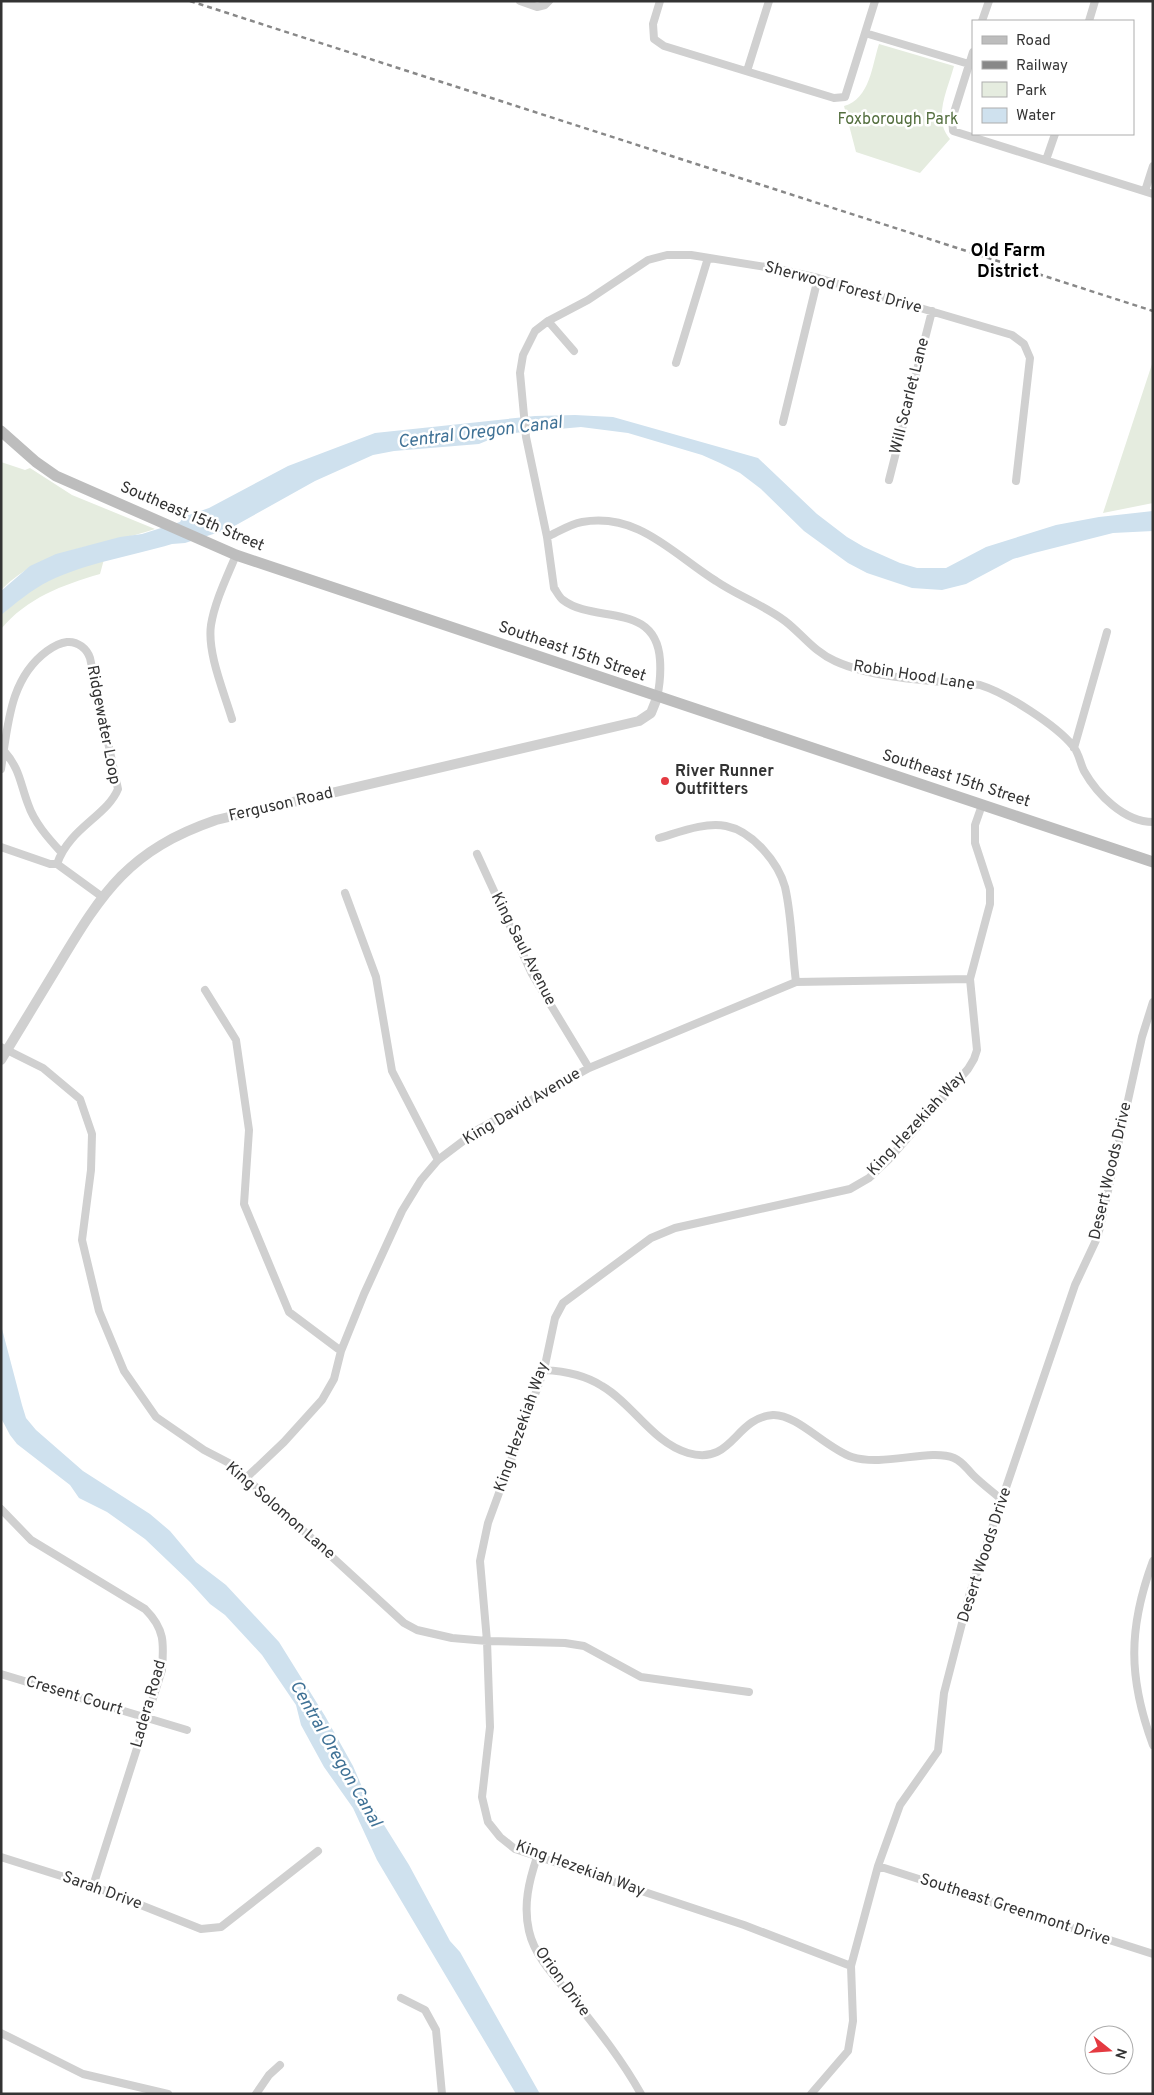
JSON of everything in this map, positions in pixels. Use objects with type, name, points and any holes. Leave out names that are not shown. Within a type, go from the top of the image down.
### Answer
[{"type":"main road","name":"Southeast 15th Street","points":[[1,431],[36,462],[56,476],[236,556],[1153,862]]},
{"type":"street","points":[[520,1],[537,7],[547,3]]},
{"type":"street","points":[[660,1],[653,24],[654,39],[664,46],[834,98],[845,97],[875,1]]},
{"type":"street","points":[[747,71],[769,1]]},
{"type":"street","points":[[982,20],[988,1]]},
{"type":"street","points":[[1089,20],[1095,1]]},
{"type":"street","points":[[865,33],[969,64]]},
{"type":"street","points":[[972,55],[952,119],[953,131],[1149,193],[1153,166]]},
{"type":"street","points":[[1046,160],[1054,135]]},
{"type":"street","name":"Sherwood Forest Drive","points":[[657,698],[662,681],[660,655],[657,642],[650,632],[642,624],[626,618],[582,608],[562,600],[554,588],[547,537],[526,436],[520,372],[523,355],[535,331],[548,321],[588,300],[648,260],[667,255],[708,258],[818,278],[1012,335],[1024,344],[1030,358],[1016,481]]},
{"type":"street","points":[[676,363],[708,258]]},
{"type":"street","points":[[783,422],[818,278]]},
{"type":"street","name":"Will Scarlet Lane","points":[[889,480],[932,311]]},
{"type":"street","points":[[548,321],[574,351]]},
{"type":"street","name":"Robin Hood Lane","points":[[547,537],[581,522],[612,521],[639,528],[660,539],[716,582],[783,620],[818,652],[835,662],[880,674],[980,685],[994,689],[1061,733],[1074,748],[1084,771],[1102,795],[1119,810],[1133,818],[1153,822]]},
{"type":"street","points":[[232,718],[214,657],[211,625],[222,590],[236,556]]},
{"type":"street","points":[[1074,748],[1107,632]]},
{"type":"street","name":"Ridgewater Loop","points":[[1,769],[8,718],[25,673],[39,658],[59,643],[71,642],[88,651],[118,789],[114,797],[80,828],[61,852],[58,864]]},
{"type":"street","name":"Ferguson Road","points":[[1,1060],[4,1049],[101,896],[142,857],[168,840],[224,818],[639,721],[651,713],[657,698]]},
{"type":"street","points":[[4,752],[15,763],[28,806],[46,835],[61,852]]},
{"type":"street","name":"King Hezekiah Way","points":[[850,1966],[744,1926],[515,1849],[500,1837],[488,1822],[482,1797],[490,1727],[487,1641],[480,1561],[488,1523],[544,1370],[555,1318],[563,1303],[651,1238],[675,1228],[850,1189],[869,1178],[911,1135],[968,1069],[977,1050],[970,979],[990,904],[990,889],[975,843],[975,825],[982,805]]},
{"type":"street","points":[[659,838],[708,825],[726,826],[739,830],[753,840],[778,871],[784,887],[796,982]]},
{"type":"street","points":[[1,847],[50,864],[58,864],[101,896]]},
{"type":"street","name":"King Saul Avenue","points":[[477,854],[532,974],[589,1068]]},
{"type":"street","points":[[345,893],[376,978],[392,1071],[438,1160]]},
{"type":"street","name":"King David Avenue","points":[[246,1478],[284,1442],[322,1400],[334,1379],[341,1351],[402,1211],[421,1180],[438,1160],[479,1129],[589,1068],[796,982],[970,979]]},
{"type":"street","points":[[204,990],[236,1040],[249,1130],[244,1204],[290,1312],[341,1351]]},
{"type":"street","name":"Desert Woods Drive","points":[[810,2094],[848,2051],[853,2021],[850,1966],[878,1866],[900,1805],[938,1751],[944,1693],[970,1596],[1075,1285],[1098,1236],[1142,1037],[1153,1002]]},
{"type":"street","name":"King Solomon Lane","points":[[4,1049],[43,1068],[80,1099],[92,1134],[91,1170],[82,1240],[99,1310],[124,1371],[156,1417],[204,1450],[229,1464],[246,1478],[404,1623],[433,1635],[487,1641],[540,1642],[584,1646],[641,1677],[749,1692]]},
{"type":"street","points":[[544,1370],[568,1372],[603,1386],[667,1443],[687,1453],[705,1456],[726,1448],[747,1424],[774,1415],[789,1418],[830,1446],[852,1457],[872,1461],[940,1455],[952,1457],[965,1464],[973,1475],[1002,1500]]},
{"type":"street","name":"Ladera Road","points":[[1,1509],[31,1540],[145,1609],[157,1621],[163,1638],[162,1670],[93,1886]]},
{"type":"street","points":[[1153,1561],[1136,1620],[1132,1648],[1136,1690],[1153,1745]]},
{"type":"street","name":"Cresent Court","points":[[1,1674],[187,1730]]},
{"type":"street","name":"Sarah Drive","points":[[1,1857],[93,1886],[201,1929],[221,1927],[318,1851]]},
{"type":"street","name":"Orion Drive","points":[[537,1857],[530,1879],[526,1914],[530,1933],[539,1955],[606,2040],[641,2094]]},
{"type":"street","name":"Southeast Greenmont Drive","points":[[878,1866],[1153,1954]]},
{"type":"street","points":[[401,1998],[425,2010],[436,2030],[442,2094]]},
{"type":"street","points":[[1,2033],[83,2074],[168,2094]]},
{"type":"street","points":[[256,2094],[268,2075],[280,2065]]},
{"type":"green space","name":"Foxborough Park","points":[[879,44],[954,66],[945,94],[942,113],[942,122],[950,139],[920,173],[856,152],[844,106],[853,102],[865,89]]},
{"type":"green space","points":[[1153,361],[1153,503],[1103,513]]},
{"type":"green space","points":[[1,462],[25,470],[30,468],[72,495],[155,529],[55,556],[36,564],[18,575],[1,590]]},
{"type":"green space","points":[[106,552],[100,574],[46,594],[22,609],[1,629],[1,600]]},
{"type":"water","name":"Central Oregon Canal","points":[[575,415],[613,417],[758,458],[817,514],[847,537],[900,563],[917,568],[946,568],[986,547],[1056,525],[1099,517],[1153,511],[1153,531],[1113,533],[1034,553],[1013,559],[966,584],[942,590],[912,588],[867,573],[848,563],[804,531],[761,489],[740,473],[720,463],[702,455],[628,433],[581,427],[503,434],[479,444],[394,451],[373,455],[315,481],[229,529],[185,543],[172,544],[109,560],[78,569],[49,581],[36,588],[1,615],[1,591],[30,566],[56,554],[120,537],[142,534],[180,522],[183,517],[209,508],[288,466],[375,433],[535,416]]},
{"type":"water","name":"Central Oregon Canal","points":[[1,1325],[26,1418],[36,1430],[83,1471],[150,1514],[170,1531],[196,1562],[226,1585],[279,1642],[325,1716],[353,1766],[366,1796],[409,1865],[450,1941],[460,1952],[540,2094],[516,2094],[377,1860],[353,1808],[324,1767],[301,1725],[296,1705],[262,1655],[225,1615],[210,1604],[145,1539],[107,1512],[79,1498],[70,1485],[17,1444],[10,1435],[1,1418]]},
{"type":"railway","points":[[190,1],[1153,311]]},
{"type":"place","name":"River Runner Outfitters","points":[[665,781]]},
{"type":"district","name":"Old Farm District","points":[[1008,261]]}]
